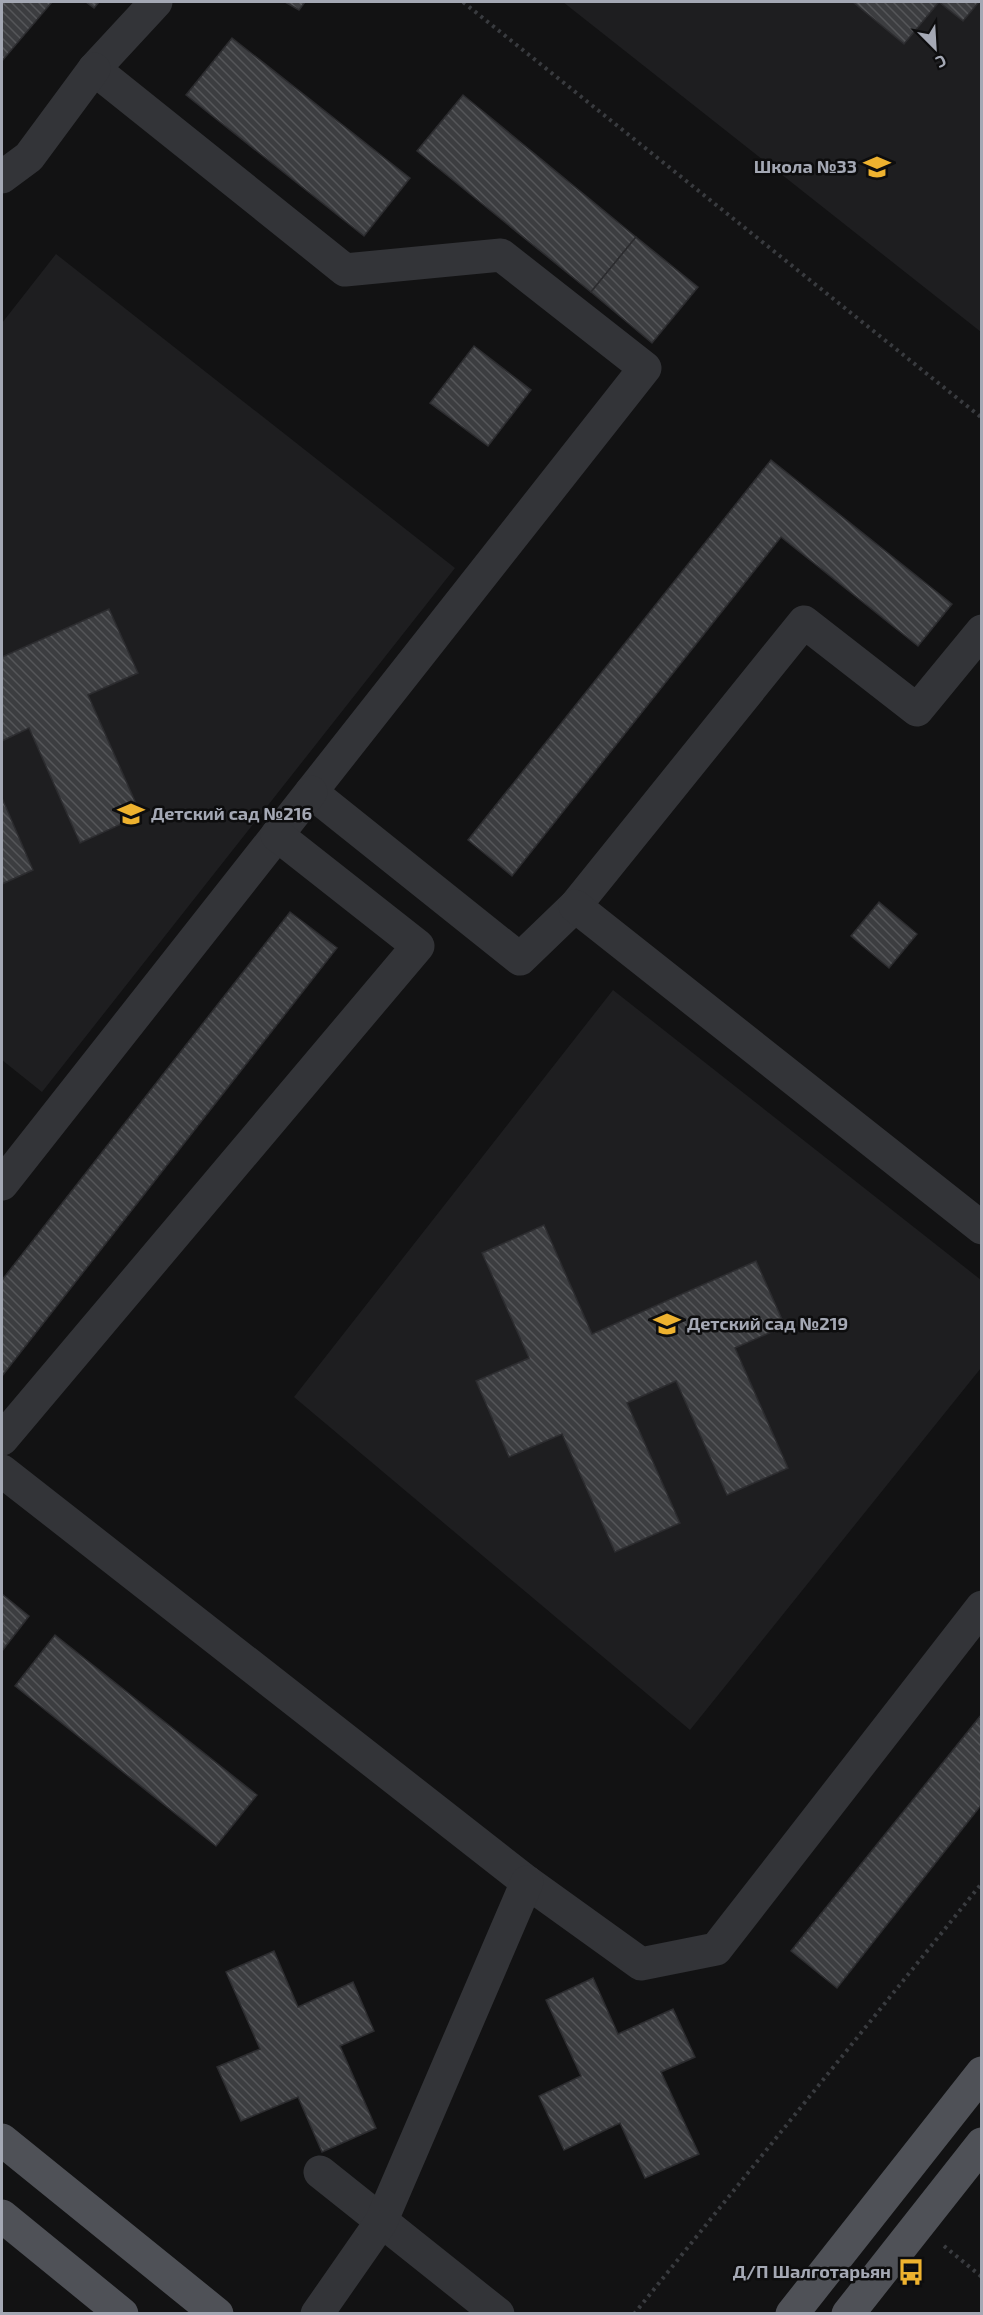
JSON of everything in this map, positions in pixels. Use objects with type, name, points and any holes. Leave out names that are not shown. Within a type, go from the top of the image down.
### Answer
[{"type":"main road","points":[[792,2313],[981,2073]]},
{"type":"main road","points":[[2,2140],[218,2313]]},
{"type":"main road","points":[[848,2313],[981,2144]]},
{"type":"main road","points":[[2,2216],[122,2313]]},
{"type":"lane","points":[[2,177],[29,157],[94,69],[156,2]]},
{"type":"lane","points":[[2,1184],[645,368],[501,255],[345,270],[94,69]]},
{"type":"lane","points":[[311,792],[520,959],[574,906],[804,622],[917,710],[981,631]]},
{"type":"lane","points":[[2,1439],[418,946],[277,835]]},
{"type":"lane","points":[[574,906],[981,1227]]},
{"type":"lane","points":[[2,1471],[526,1882],[641,1964],[716,1949],[981,1607]]},
{"type":"lane","points":[[317,2313],[381,2222],[526,1882]]},
{"type":"lane","points":[[320,2172],[498,2313]]},
{"type":"path","points":[[463,2],[981,418]]},
{"type":"path","points":[[634,2313],[981,1883]]},
{"type":"path","points":[[939,2241],[981,2277]]},
{"type":"shaded area","name":"Школа №33","points":[[563,2],[981,2],[981,332]]},
{"type":"shaded area","name":"Детский сад №216","points":[[56,254],[455,568],[42,1092],[2,1060],[2,323]]},
{"type":"shaded area","name":"Детский сад №219","points":[[613,990],[981,1280],[981,1368],[690,1730],[294,1397]]},
{"type":"building","points":[[2,2],[52,2],[2,61]]},
{"type":"building","points":[[86,2],[99,2],[94,8]]},
{"type":"building","points":[[285,2],[305,2],[299,10]]},
{"type":"building","points":[[853,2],[939,2],[904,44]]},
{"type":"building","points":[[939,2],[979,2],[963,21]]},
{"type":"building","points":[[232,38],[410,178],[364,236],[186,95]]},
{"type":"building","points":[[463,95],[636,237],[591,292],[417,151]]},
{"type":"building","points":[[636,237],[698,287],[652,343],[591,292]]},
{"type":"building","points":[[474,346],[531,390],[488,446],[430,403]]},
{"type":"building","points":[[771,460],[952,604],[918,646],[781,537],[512,876],[468,840]]},
{"type":"building","points":[[109,609],[138,673],[88,695],[141,815],[80,843],[29,728],[2,741],[2,657]]},
{"type":"building","points":[[2,798],[33,870],[2,884]]},
{"type":"building","points":[[879,902],[917,934],[889,968],[851,936]]},
{"type":"building","points":[[290,912],[337,948],[2,1376],[2,1280]]},
{"type":"building","points":[[544,1225],[592,1334],[756,1261],[785,1326],[735,1348],[788,1468],[727,1495],[676,1381],[627,1403],[680,1523],[615,1552],[562,1434],[509,1457],[476,1381],[529,1358],[482,1253]]},
{"type":"building","points":[[2,1594],[29,1616],[2,1651]]},
{"type":"building","points":[[55,1635],[257,1795],[216,1846],[15,1686]]},
{"type":"building","points":[[982,1714],[982,1804],[837,1988],[791,1951]]},
{"type":"building","points":[[274,1951],[298,2007],[353,1982],[374,2031],[340,2046],[376,2128],[322,2152],[298,2097],[241,2121],[217,2067],[260,2049],[226,1972]]},
{"type":"building","points":[[593,1978],[618,2034],[673,2009],[695,2057],[661,2072],[699,2154],[645,2178],[620,2123],[564,2150],[539,2096],[581,2076],[546,2000]]},
{"type":"place","name":"Школа №33","points":[[877,167]]},
{"type":"place","name":"Детский сад №216","points":[[131,814]]},
{"type":"place","name":"Детский сад №219","points":[[667,1324]]},
{"type":"place","name":"Д/П Шалготарьян","points":[[911,2272]]}]
